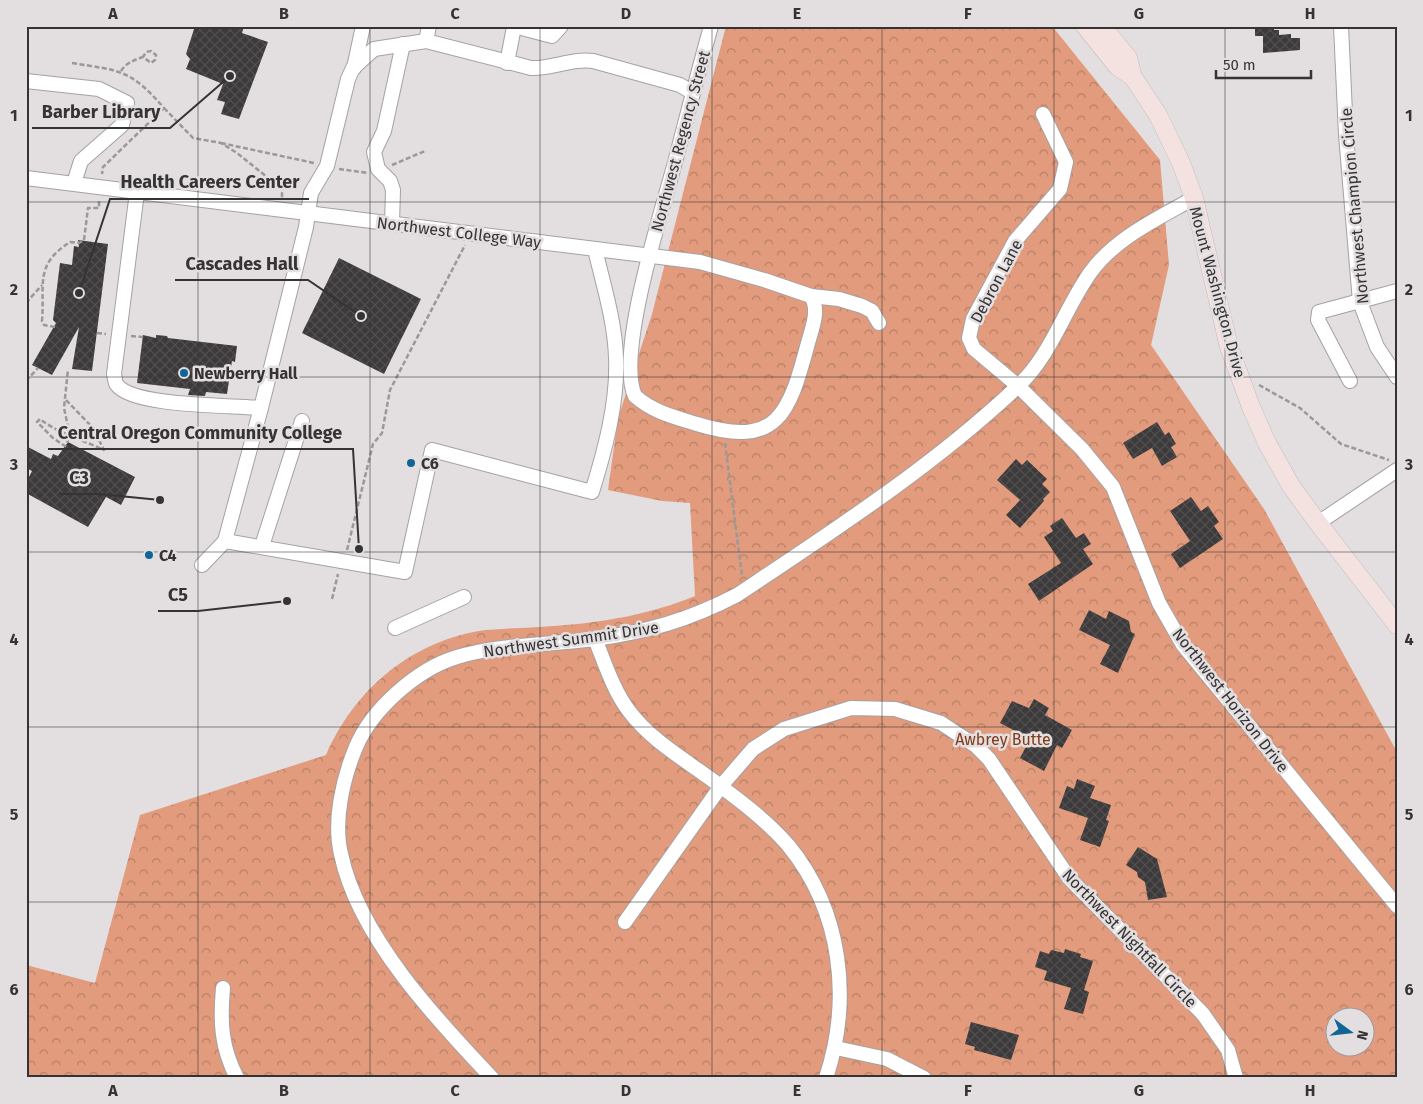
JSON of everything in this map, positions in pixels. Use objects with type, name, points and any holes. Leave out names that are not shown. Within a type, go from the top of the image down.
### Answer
[{"type":"main road","name":"Mount Washington Drive","points":[[1085,26],[1117,66],[1134,77]]},
{"type":"main road","name":"Mount Washington Drive","points":[[1102,26],[1128,58],[1134,77],[1158,115],[1181,163],[1194,198],[1229,348],[1267,443],[1292,486],[1318,523],[1397,625]]},
{"type":"street","points":[[202,565],[225,540],[262,408],[308,213],[311,192],[327,166],[363,26]]},
{"type":"street","points":[[426,41],[430,26]]},
{"type":"street","points":[[506,63],[514,26],[552,36],[561,26]]},
{"type":"street","name":"Northwest Regency Street","points":[[711,26],[650,255],[632,342],[629,375],[635,396],[657,411],[724,432],[747,433],[766,427],[781,415],[796,389],[816,310],[811,296]]},
{"type":"street","name":"Northwest Champion Circle","points":[[1341,26],[1346,135],[1360,302],[1377,347],[1397,377]]},
{"type":"street","points":[[353,68],[374,49],[426,41],[506,63],[538,68],[558,66],[568,61],[593,61],[680,85],[693,93]]},
{"type":"street","points":[[392,223],[393,190],[390,181],[378,170],[374,152],[384,132],[403,44]]},
{"type":"street","points":[[26,81],[99,90],[127,103],[122,125],[81,161],[74,183]]},
{"type":"street","name":"Debron Lane","points":[[1018,386],[985,360],[974,349],[969,338],[973,319],[1015,241],[1060,189],[1066,162],[1043,114]]},
{"type":"street","name":"Northwest College Way","points":[[26,178],[700,262],[764,280],[811,296],[839,299],[862,306],[872,311],[879,323]]},
{"type":"street","points":[[137,192],[114,374],[117,385],[126,392],[145,399],[262,408]]},
{"type":"street","name":"Northwest Summit Drive","points":[[491,1077],[444,1027],[372,933],[352,891],[340,853],[340,803],[347,769],[361,735],[374,716],[390,698],[427,671],[455,657],[489,650],[595,639],[671,624],[710,609],[744,590],[927,464],[1018,386],[1047,351],[1090,272],[1118,244],[1146,225],[1194,198]]},
{"type":"street","points":[[225,540],[405,572],[432,450],[592,492],[609,421],[616,358],[613,333],[595,249]]},
{"type":"street","points":[[1350,381],[1318,320],[1319,312],[1397,291]]},
{"type":"street","name":"Northwest Horizon Drive","points":[[1018,386],[1082,449],[1113,487],[1159,603],[1183,645],[1397,906]]},
{"type":"street","points":[[262,546],[302,421]]},
{"type":"street","points":[[1318,523],[1397,470]]},
{"type":"street","points":[[395,628],[464,597]]},
{"type":"street","points":[[595,639],[618,695],[635,718],[656,739],[721,786],[776,832],[788,846],[817,890],[827,916],[841,981],[836,1048],[826,1078]]},
{"type":"street","name":"Northwest Nightfall Circle","points":[[625,922],[721,786],[754,749],[784,729],[851,708],[895,709],[941,723],[976,746],[989,759],[1069,878],[1203,1014],[1228,1050],[1236,1078]]},
{"type":"street","points":[[223,988],[220,1020],[228,1060],[237,1078]]},
{"type":"street","points":[[836,1048],[887,1059],[924,1078]]},
{"type":"path","points":[[121,71],[124,66],[144,58],[146,52],[151,51],[156,55],[155,60],[151,63],[144,58]]},
{"type":"path","points":[[164,108],[193,138],[327,166]]},
{"type":"path","points":[[221,143],[237,153],[282,189],[281,210]]},
{"type":"path","points":[[55,327],[44,325],[42,321],[44,290],[42,285],[45,265],[52,256],[70,242],[79,243],[84,240],[88,208],[99,208],[100,187]]},
{"type":"path","points":[[332,599],[373,444],[382,433],[390,390],[464,246],[467,233]]},
{"type":"path","points":[[26,303],[42,285]]},
{"type":"path","points":[[26,381],[38,368]]},
{"type":"path","points":[[66,400],[94,428],[104,450],[70,436],[55,430],[40,419],[37,422],[53,438],[65,446],[70,436],[64,408],[68,369]]},
{"type":"path","points":[[1238,373],[1300,408],[1341,444],[1373,456],[1397,462]]},
{"type":"path","points":[[724,432],[744,590]]},
{"type":"green space","name":"Awbrey Butte","points":[[726,26],[1052,26],[1160,160],[1169,265],[1151,345],[1264,509],[1397,752],[1397,1078],[26,1078],[26,965],[95,983],[140,815],[326,755],[338,731],[370,689],[389,672],[434,644],[486,630],[572,625],[626,617],[661,608],[695,596],[690,503],[662,501],[608,490],[618,418],[652,314]]},
{"type":"building","points":[[195,26],[244,26],[242,33],[268,42],[239,119],[221,114],[225,102],[217,100],[223,84],[186,69],[190,59],[186,54]]},
{"type":"building","points":[[1255,26],[1274,26],[1274,30],[1279,30],[1279,35],[1291,34],[1291,38],[1300,38],[1300,50],[1263,53],[1263,36],[1255,36]]},
{"type":"building","points":[[78,240],[108,244],[92,371],[72,369],[79,327],[52,375],[32,365],[56,323],[53,320],[60,263],[72,265],[74,246],[79,247]]},
{"type":"building","points":[[339,258],[421,299],[384,374],[302,333]]},
{"type":"building","name":"Newberry Hall","points":[[143,335],[156,338],[156,335],[167,336],[168,338],[237,346],[235,362],[232,361],[227,394],[206,392],[205,396],[188,395],[190,389],[137,383]]},
{"type":"building","points":[[1157,422],[1165,435],[1169,432],[1176,444],[1171,447],[1177,457],[1162,466],[1152,448],[1133,459],[1123,443]]},
{"type":"building","points":[[68,442],[135,477],[121,505],[106,497],[88,527],[26,493],[26,483],[32,471],[26,468],[26,446],[51,459],[53,454],[58,456]]},
{"type":"building","points":[[1016,459],[1022,465],[1027,460],[1047,479],[1042,484],[1050,492],[1020,528],[1006,515],[1020,500],[997,480]]},
{"type":"building","points":[[1191,497],[1201,511],[1208,506],[1219,522],[1214,526],[1223,539],[1180,568],[1171,554],[1190,541],[1170,511]]},
{"type":"building","points":[[1062,518],[1076,538],[1084,533],[1091,544],[1083,549],[1093,564],[1039,601],[1028,584],[1061,563],[1044,537],[1053,531],[1050,526]]},
{"type":"building","points":[[1089,610],[1106,619],[1109,611],[1129,621],[1131,632],[1135,634],[1118,673],[1100,664],[1110,645],[1079,630]]},
{"type":"building","points":[[1034,699],[1049,708],[1045,715],[1072,730],[1062,748],[1057,745],[1044,771],[1020,758],[1030,739],[1000,723],[1012,701],[1029,708]]},
{"type":"building","points":[[1077,779],[1095,786],[1090,798],[1111,805],[1106,820],[1109,821],[1100,847],[1080,840],[1088,818],[1059,808],[1067,786],[1074,789]]},
{"type":"building","points":[[1138,847],[1157,859],[1167,897],[1148,900],[1145,882],[1138,877],[1137,872],[1126,865]]},
{"type":"building","points":[[1065,949],[1081,954],[1080,957],[1093,961],[1084,990],[1089,992],[1083,1014],[1064,1009],[1071,988],[1044,980],[1047,971],[1035,967],[1040,951],[1049,954],[1051,950],[1064,953]]},
{"type":"building","points":[[971,1022],[1019,1035],[1011,1060],[974,1050],[975,1047],[965,1044]]},
{"type":"place","name":"Barber Library","points":[[230,76]]},
{"type":"place","name":"Health Careers Center","points":[[79,293]]},
{"type":"place","name":"Cascades Hall","points":[[361,316]]},
{"type":"place","name":"Newberry Hall","points":[[184,373]]},
{"type":"place","name":"C6","points":[[411,463]]},
{"type":"place","name":"C3","points":[[160,500]]},
{"type":"place","name":"Central Oregon Community College","points":[[359,549]]},
{"type":"place","name":"C4","points":[[149,555]]},
{"type":"place","name":"C5","points":[[287,601]]}]
